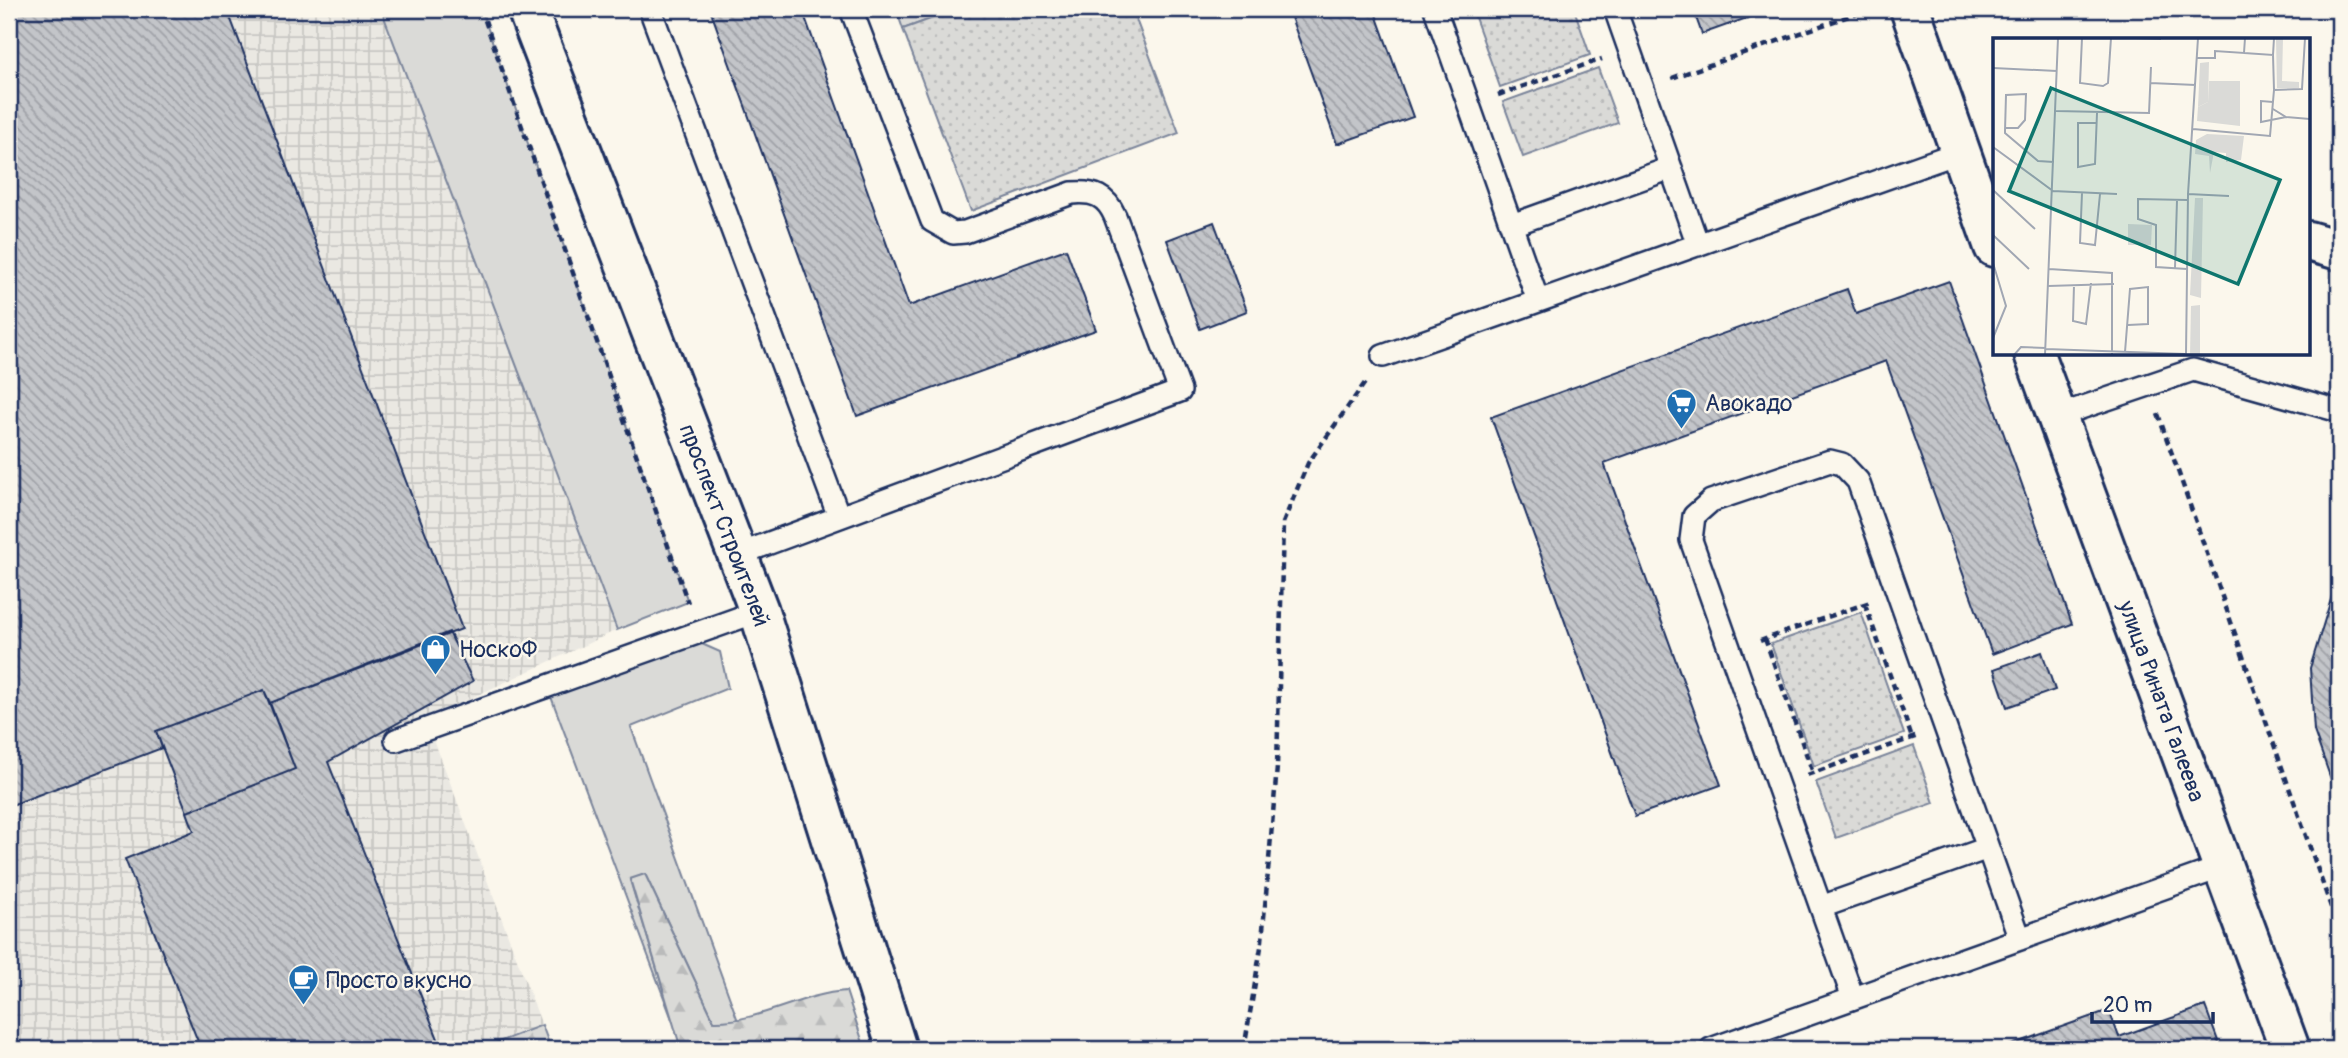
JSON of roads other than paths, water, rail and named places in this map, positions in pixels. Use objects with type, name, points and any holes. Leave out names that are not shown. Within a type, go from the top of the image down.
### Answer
[{"type":"street","name":"проспект Строителей","points":[[527,9],[759,611],[897,1049]]},
{"type":"street","points":[[1910,9],[1977,155],[1993,242]]},
{"type":"street","points":[[2310,242],[2339,250]]},
{"type":"street","name":"улица Рината Галеева","points":[[2034,355],[2290,1049]]},
{"type":"lane","points":[[650,9],[839,517]]},
{"type":"lane","points":[[737,555],[1180,391],[1115,216],[1109,203],[1100,195],[1089,191],[1072,193],[965,232],[953,233],[932,221],[851,9]]},
{"type":"lane","points":[[1435,9],[1538,301]]},
{"type":"lane","points":[[1615,9],[1698,245]]},
{"type":"lane","points":[[1383,356],[1698,245],[1977,155]]},
{"type":"lane","points":[[1512,225],[1671,168]]},
{"type":"lane","points":[[2057,416],[2177,373],[2204,371],[2339,411]]},
{"type":"lane","points":[[1853,998],[1691,540],[1694,516],[1711,501],[1830,461],[1842,464],[1858,481],[2020,939]]},
{"type":"lane","points":[[396,740],[759,611]]},
{"type":"lane","points":[[1821,907],[1988,848]]},
{"type":"lane","points":[[1711,1049],[2222,867]]},
{"type":"place","name":"Авокадо","points":[[1682,430]]},
{"type":"place","name":"НоскоФ","points":[[436,676]]},
{"type":"place","name":"Просто вкусно","points":[[303,1007]]}]
